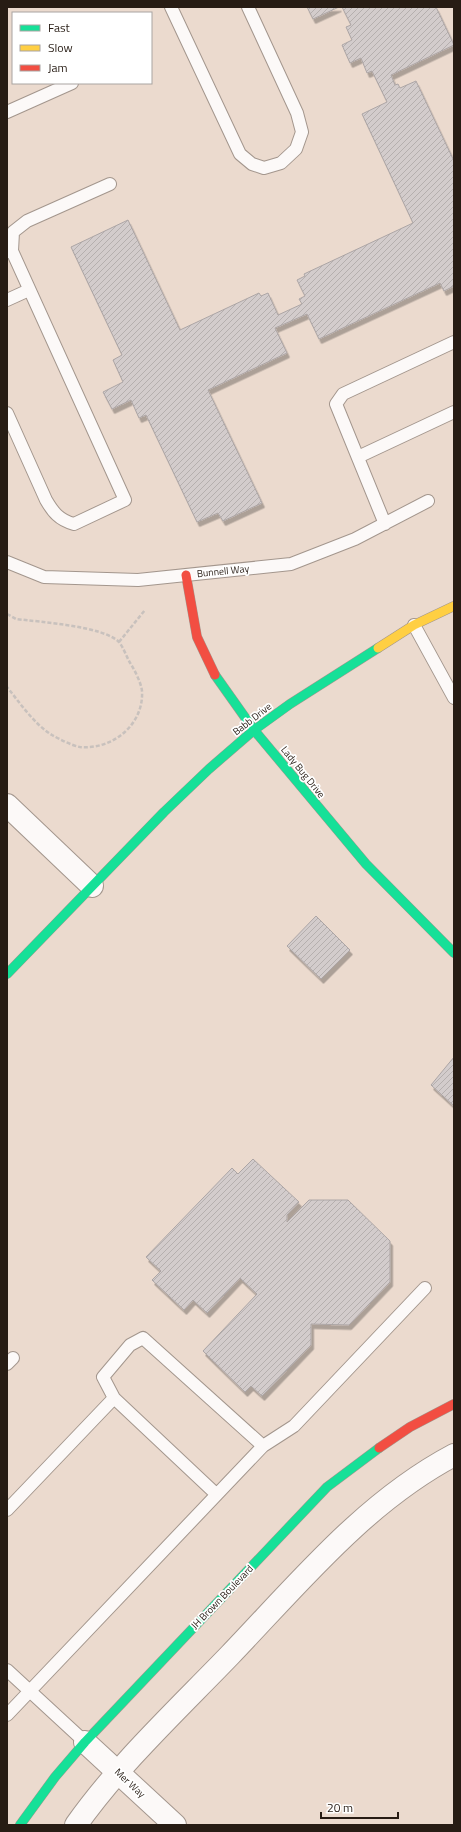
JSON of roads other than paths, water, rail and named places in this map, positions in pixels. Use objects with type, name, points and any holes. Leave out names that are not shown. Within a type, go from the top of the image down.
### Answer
[{"type":"street","name":"Lady Bug Drive","points":[[186,575],[197,637],[216,676],[254,730],[366,864],[454,954]]},
{"type":"street","name":"Babb Drive","points":[[7,974],[204,774],[254,730],[290,704],[414,625],[454,606]]},
{"type":"street","points":[[7,805],[92,886]]},
{"type":"street","name":"JH Brown Boulevard","points":[[20,1825],[55,1777],[84,1742],[327,1487],[381,1446],[410,1427],[454,1404]]},
{"type":"street","points":[[76,1825],[119,1772],[366,1516],[394,1492],[427,1469],[454,1455]]},
{"type":"street","name":"Mer Way","points":[[84,1742],[119,1772],[175,1825]]},
{"type":"lane","points":[[171,7],[240,154],[252,164],[264,168],[281,162],[296,149],[302,132],[297,113],[248,7]]},
{"type":"lane","points":[[7,112],[70,84]]},
{"type":"lane","points":[[7,413],[46,500],[54,513],[64,521],[74,524],[125,500],[29,290],[10,252],[13,232],[27,221],[110,184]]},
{"type":"lane","points":[[7,300],[29,290]]},
{"type":"lane","points":[[385,524],[336,404],[343,394],[454,342]]},
{"type":"lane","points":[[358,456],[454,412]]},
{"type":"lane","name":"Bunnell Way","points":[[7,562],[44,577],[138,580],[290,564],[355,539],[428,501]]},
{"type":"lane","points":[[414,625],[454,698]]},
{"type":"lane","points":[[7,1715],[216,1494],[263,1446],[294,1426],[425,1288]]},
{"type":"lane","points":[[216,1494],[114,1398],[103,1377],[130,1345],[143,1338],[263,1446]]},
{"type":"lane","points":[[7,1510],[114,1398]]},
{"type":"lane","points":[[7,1670],[84,1742]]}]
